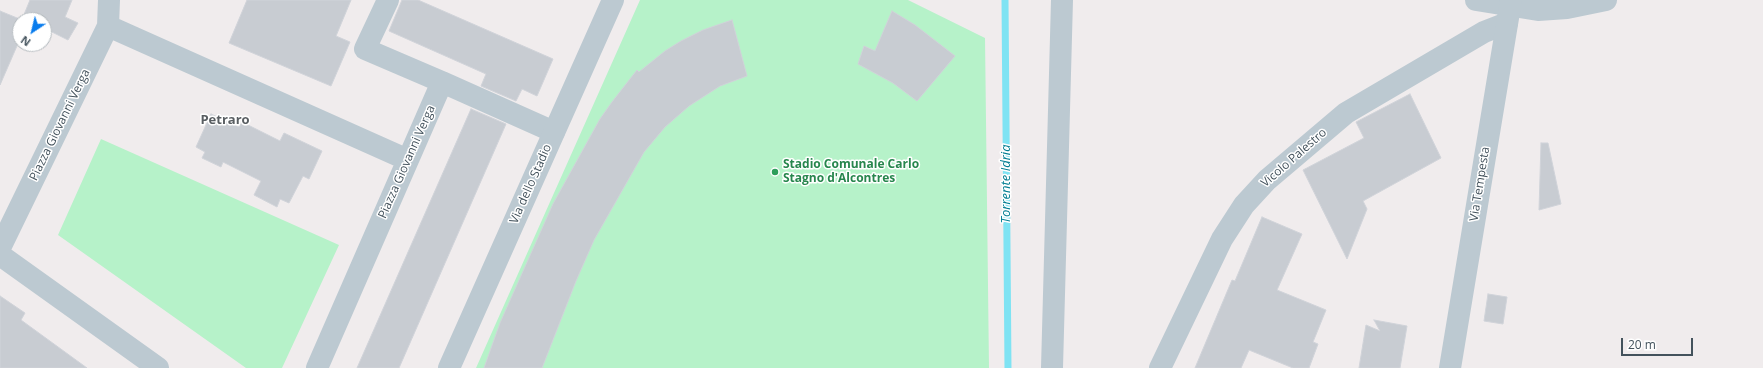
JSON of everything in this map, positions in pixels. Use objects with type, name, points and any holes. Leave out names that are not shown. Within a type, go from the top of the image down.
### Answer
[{"type":"street","name":"Piazza Giovanni Verga","points":[[0,248],[108,26],[109,0]]},
{"type":"street","points":[[388,0],[365,49],[554,132]]},
{"type":"street","name":"Via dello Stadio","points":[[449,368],[613,0]]},
{"type":"street","points":[[1052,368],[1062,0]]},
{"type":"street","points":[[1476,0],[1509,10],[1567,8],[1606,0]]},
{"type":"street","name":"Vicolo Palestro","points":[[1160,368],[1222,239],[1244,205],[1267,180],[1346,113],[1484,32],[1509,10]]},
{"type":"street","name":"Via Tempesta","points":[[1450,368],[1509,10]]},
{"type":"street","points":[[108,26],[408,160]]},
{"type":"street","name":"Piazza Giovanni Verga","points":[[317,368],[442,82]]},
{"type":"street","points":[[0,255],[158,368]]},
{"type":"green space","name":"Stadio Comunale Carlo Stagno d'Alcontres","points":[[640,0],[908,0],[985,38],[989,368],[476,368]]},
{"type":"green space","points":[[101,139],[339,245],[282,368],[246,368],[58,235]]},
{"type":"building","points":[[30,0],[72,0],[65,17],[78,23],[68,40],[52,32],[52,12],[25,12]]},
{"type":"building","points":[[247,0],[351,0],[336,36],[350,42],[331,86],[229,43]]},
{"type":"building","points":[[402,0],[418,0],[553,59],[537,96],[522,89],[516,101],[481,86],[486,74],[389,31]]},
{"type":"building","points":[[0,11],[12,16],[12,52],[14,52],[0,85]]},
{"type":"building","points":[[892,11],[915,25],[955,56],[917,101],[893,83],[858,64],[864,46],[875,51]]},
{"type":"building","points":[[732,20],[747,76],[720,86],[689,106],[665,127],[644,152],[594,240],[576,281],[542,368],[484,368],[500,323],[553,204],[600,119],[612,102],[637,70],[639,72],[665,51],[681,41],[703,30]]},
{"type":"building","points":[[1410,94],[1441,158],[1363,201],[1367,209],[1347,259],[1303,170],[1364,138],[1356,122]]},
{"type":"building","points":[[471,109],[506,124],[399,368],[357,368]]},
{"type":"building","points":[[211,114],[239,127],[242,122],[280,141],[284,133],[322,151],[309,179],[303,176],[289,203],[280,199],[277,207],[254,195],[261,181],[223,162],[221,167],[202,158],[205,152],[196,147]]},
{"type":"building","points":[[1541,143],[1548,143],[1561,204],[1539,210]]},
{"type":"building","points":[[1262,217],[1302,234],[1277,290],[1326,310],[1313,342],[1318,344],[1309,368],[1293,368],[1249,350],[1241,368],[1195,368],[1232,280],[1235,281]]},
{"type":"building","points":[[1488,294],[1507,297],[1503,324],[1484,321]]},
{"type":"building","points":[[0,296],[25,313],[21,320],[87,368],[0,368]]},
{"type":"building","points":[[1374,320],[1407,326],[1400,368],[1359,368],[1366,325],[1380,331]]},
{"type":"waterway","name":"Torrente Idria","points":[[1005,0],[1008,368]]},
{"type":"place","name":"Stadio Comunale Carlo Stagno d'Alcontres","points":[[775,172]]},
{"type":"district","name":"Petraro","points":[[225,120]]}]
